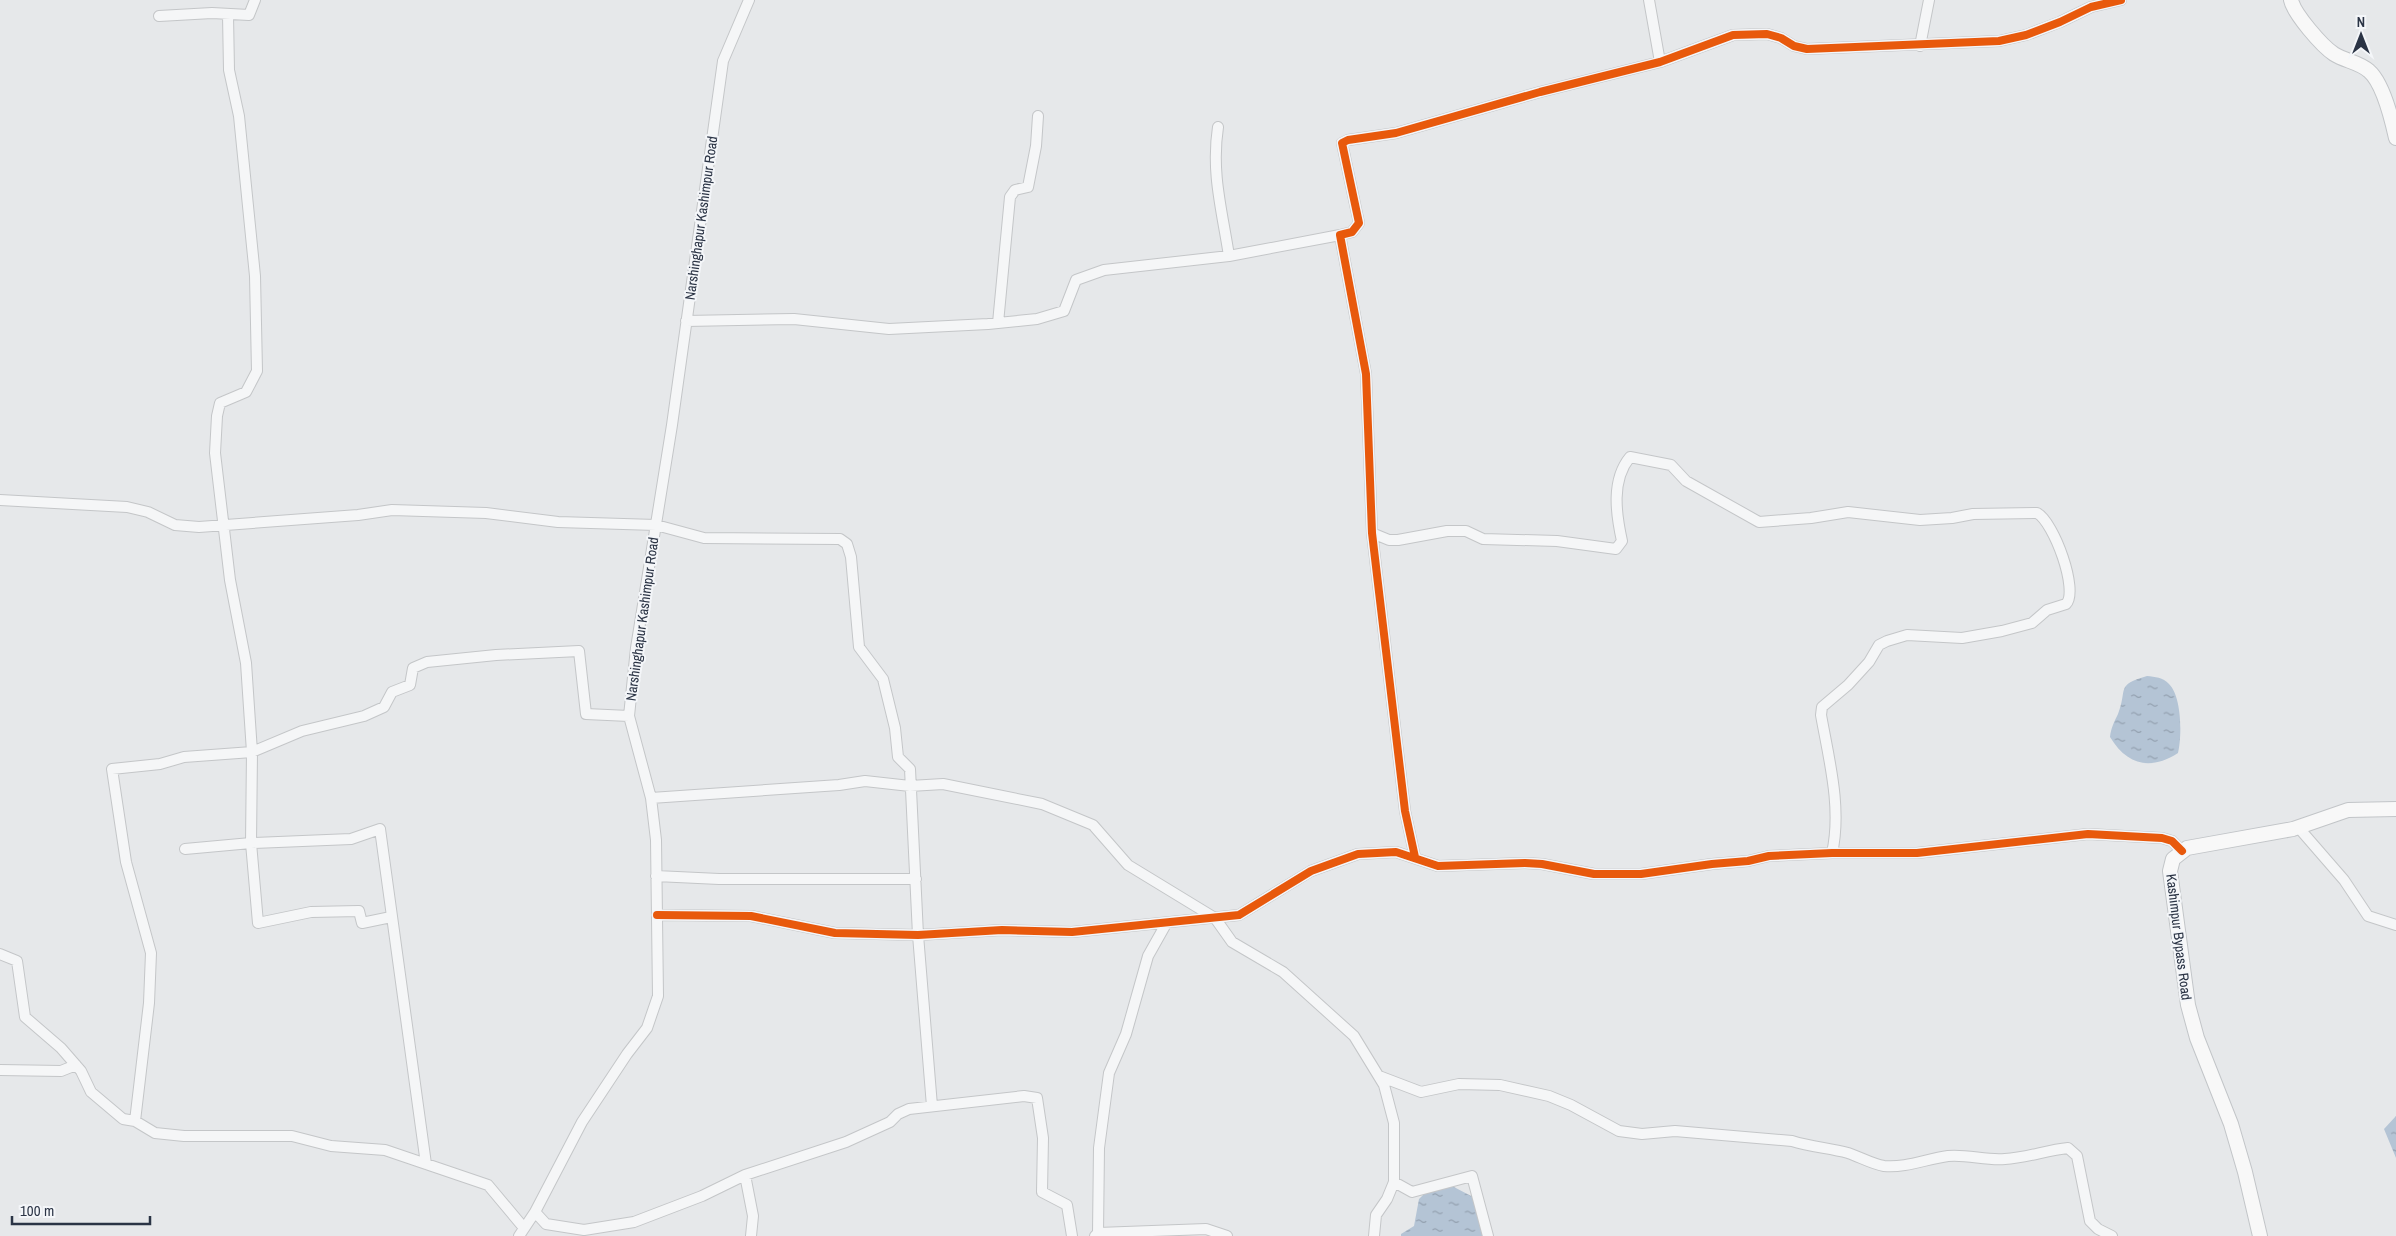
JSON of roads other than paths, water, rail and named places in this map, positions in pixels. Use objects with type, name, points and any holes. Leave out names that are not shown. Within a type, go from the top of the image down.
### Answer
[{"type":"main road","points":[[2291,0],[2301,18],[2333,53],[2369,71],[2381,92],[2393,121],[2396,138]]},
{"type":"main road","points":[[2185,849],[2296,828],[2348,810],[2396,809]]},
{"type":"main road","name":"Kashimpur Bypass Road","points":[[2185,849],[2173,859],[2170,871],[2188,1005],[2197,1038],[2231,1124],[2245,1172],[2260,1236]]},
{"type":"street","points":[[159,16],[250,15],[256,0]]},
{"type":"street","name":"Narshinghapur Kashimpur Road","points":[[522,1232],[535,1212],[582,1122],[627,1054],[647,1028],[658,996],[656,840],[650,798],[629,716],[636,648],[656,525],[723,61],[749,0]]},
{"type":"street","points":[[1649,0],[1660,62]]},
{"type":"street","points":[[1920,46],[1929,0]]},
{"type":"street","points":[[686,321],[794,319],[889,329],[1037,319],[1064,311],[1076,280],[1104,270],[1229,256],[1352,232],[1358,223],[1342,143],[1348,140],[1396,133],[1540,92],[1660,62],[1726,37],[1743,34],[1767,34],[1781,38],[1794,46],[1807,49],[1920,46],[2010,40],[2060,22],[2091,7],[2121,0]]},
{"type":"street","points":[[228,14],[229,70],[239,116],[255,276],[257,370],[246,392],[220,403],[217,416],[215,453],[221,492],[222,525],[235,613],[246,663],[252,752],[251,844],[258,922],[311,912],[359,911],[362,922],[391,918]]},
{"type":"street","points":[[998,323],[1010,197],[1015,190],[1025,189],[1030,181],[1036,146],[1038,116]]},
{"type":"street","points":[[1218,127],[1214,148],[1215,178],[1229,256]]},
{"type":"street","points":[[1340,235],[1366,374],[1372,533],[1405,811],[1415,857]]},
{"type":"street","points":[[1372,533],[1389,540],[1398,540],[1447,531],[1466,531],[1483,539],[1556,542],[1616,549],[1622,542],[1617,518],[1616,495],[1622,467],[1630,457],[1671,464],[1686,481],[1759,522],[1811,518],[1848,512],[1920,520],[1983,514],[2037,513],[2041,515],[2049,524],[2065,564],[2069,599],[2066,604],[2047,610],[2032,623],[2002,631],[1962,638],[1907,635],[1895,637],[1879,645],[1869,662],[1822,707],[1821,715],[1835,808],[1832,853]]},
{"type":"street","points":[[0,500],[127,507],[148,512],[175,525],[222,525],[358,515],[392,510],[486,513],[558,522],[656,525],[704,538],[840,539],[847,544],[851,557],[859,647],[883,679],[895,728],[898,757],[910,769],[918,935],[932,1106]]},
{"type":"street","points":[[135,1121],[149,1003],[151,953],[126,862],[112,769],[160,764],[184,757],[252,752],[302,731],[364,716],[384,707],[392,692],[410,685],[413,668],[427,662],[496,655],[579,651],[586,714],[629,716]]},
{"type":"street","points":[[650,798],[839,785],[866,780],[910,786],[943,784],[1042,804],[1093,825],[1128,865],[1215,918],[1232,942],[1283,972],[1354,1036],[1384,1085],[1394,1123],[1394,1182],[1387,1199],[1376,1215],[1374,1236]]},
{"type":"street","points":[[2296,828],[2344,880],[2351,894],[2368,916],[2396,925]]},
{"type":"street","points":[[185,849],[351,839],[380,829],[426,1164]]},
{"type":"street","points":[[657,915],[750,916],[835,933],[918,935],[1002,930],[1072,932],[1166,924],[1239,915],[1311,871],[1358,854],[1396,852],[1438,866],[1525,863],[1542,864],[1594,874],[1641,874],[1748,861],[1768,856],[1832,853],[1917,853],[2088,834],[2162,838],[2185,849]]},
{"type":"street","points":[[656,876],[719,879],[916,879]]},
{"type":"street","points":[[1166,924],[1148,956],[1126,1034],[1109,1073],[1099,1148],[1096,1234],[1206,1229],[1227,1236]]},
{"type":"street","points":[[0,954],[17,961],[25,1017],[61,1048],[76,1065],[91,1092],[123,1119],[135,1121],[155,1133],[184,1136],[292,1136],[331,1146],[385,1150],[488,1185],[522,1232]]},
{"type":"street","points":[[0,1070],[61,1071],[76,1065]]},
{"type":"street","points":[[1378,1075],[1421,1092],[1459,1084],[1500,1085],[1549,1096],[1571,1105],[1619,1131],[1642,1134],[1674,1131],[1792,1141],[1807,1146],[1844,1152],[1882,1166],[1905,1166],[1924,1160],[1950,1156],[1982,1156],[2001,1160],[2068,1148],[2077,1156],[2090,1220],[2098,1229],[2112,1236]]},
{"type":"street","points":[[535,1212],[546,1224],[584,1230],[634,1222],[702,1196],[745,1174],[846,1142],[890,1122],[898,1114],[909,1109],[1024,1096],[1037,1098],[1043,1138],[1042,1192],[1067,1205],[1072,1236]]},
{"type":"street","points":[[745,1174],[753,1216],[751,1236]]},
{"type":"street","points":[[1394,1182],[1412,1192],[1472,1176],[1488,1236]]},
{"type":"water","points":[[2147,676],[2159,678],[2169,684],[2179,707],[2180,717],[2178,753],[2168,759],[2149,763],[2140,762],[2124,754],[2110,737],[2126,685]]},
{"type":"water","points":[[2396,1116],[2396,1158],[2384,1129]]},
{"type":"water","points":[[1452,1186],[1473,1197],[1487,1236],[1401,1236],[1401,1234],[1414,1226],[1419,1199],[1426,1192]]}]
